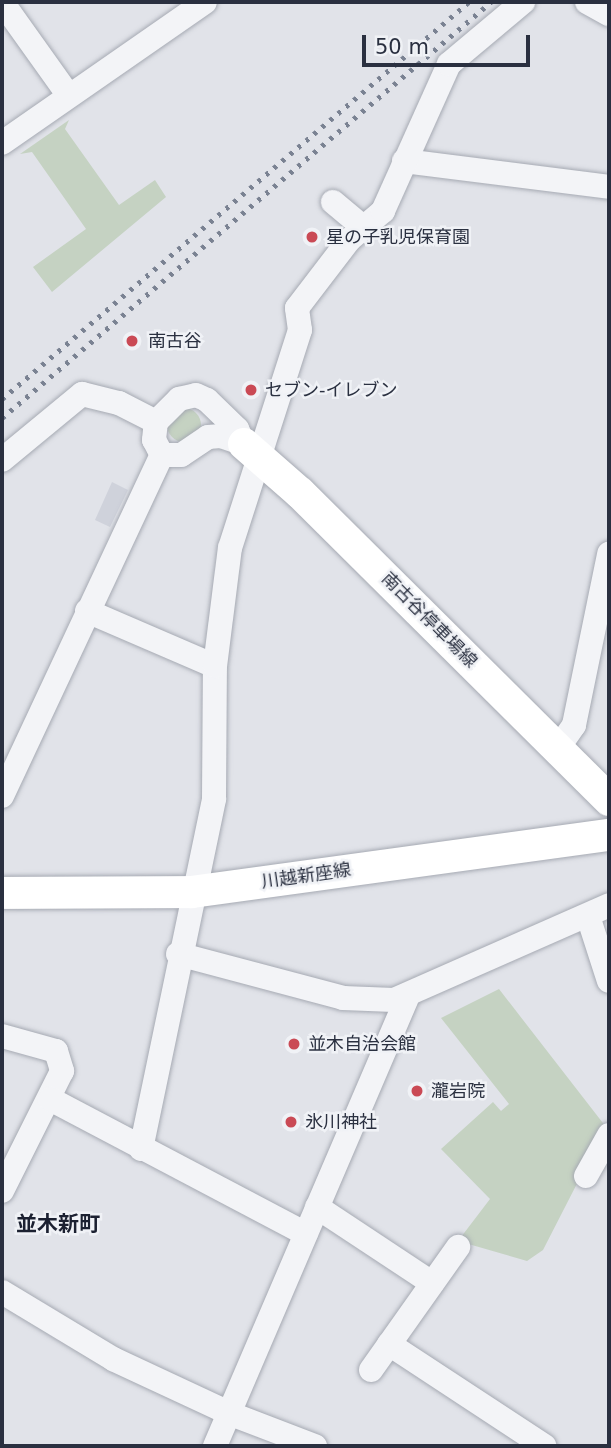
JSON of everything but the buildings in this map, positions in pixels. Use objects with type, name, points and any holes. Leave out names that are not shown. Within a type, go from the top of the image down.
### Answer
[{"type":"main road","name":"南古谷停車場線","points":[[251,450],[609,800]]},
{"type":"main road","name":"川越新座線","points":[[2,893],[192,892],[609,835]]},
{"type":"street","points":[[2,2],[69,96]]},
{"type":"street","points":[[2,144],[205,2]]},
{"type":"street","points":[[141,1149],[178,954],[214,799],[215,666],[230,548],[251,450],[300,330],[297,308],[364,228],[383,211],[449,64],[523,2]]},
{"type":"street","points":[[587,2],[609,14]]},
{"type":"street","points":[[404,161],[609,187]]},
{"type":"street","points":[[333,202],[364,228]]},
{"type":"street","points":[[2,460],[82,394],[119,403],[156,422]]},
{"type":"street","points":[[162,454],[154,440],[156,422],[179,399],[196,395],[207,400],[237,429],[251,450]]},
{"type":"street","points":[[196,395],[208,412],[208,437]]},
{"type":"street","points":[[162,454],[181,456],[208,437],[220,436],[251,450]]},
{"type":"street","points":[[2,796],[162,454]]},
{"type":"street","points":[[558,748],[574,725],[609,554]]},
{"type":"street","points":[[87,611],[215,666]]},
{"type":"street","points":[[178,954],[344,998],[387,1001],[408,996],[599,910],[609,981]]},
{"type":"street","points":[[215,1446],[408,996]]},
{"type":"street","points":[[2,1036],[55,1051],[62,1070],[50,1099],[2,1191]]},
{"type":"street","points":[[50,1099],[306,1234]]},
{"type":"street","points":[[586,1176],[609,1135]]},
{"type":"street","points":[[317,1207],[432,1283]]},
{"type":"street","points":[[371,1370],[458,1247]]},
{"type":"street","points":[[2,1292],[113,1359],[231,1414],[315,1446]]},
{"type":"street","points":[[389,1344],[544,1446]]},
{"type":"shaded area","points":[[112,482],[128,490],[110,527],[95,520]]},
{"type":"green space","points":[[69,120],[65,129],[119,205],[155,180],[166,197],[52,292],[33,267],[86,229],[32,152],[20,154]]},
{"type":"green space","points":[[184,408],[196,413],[201,425],[196,437],[184,442],[172,437],[167,425],[172,413]]},
{"type":"green space","points":[[499,989],[606,1127],[543,1250],[527,1261],[458,1241],[490,1199],[441,1149],[493,1102],[501,1111],[509,1104],[441,1018]]},
{"type":"railway","points":[[2,399],[469,2]]},
{"type":"railway","points":[[2,418],[491,2]]},
{"type":"place","name":"星の子乳児保育園","points":[[312,237]]},
{"type":"place","name":"南古谷","points":[[132,341]]},
{"type":"place","name":"セブン-イレブン","points":[[251,390]]},
{"type":"place","name":"並木自治会館","points":[[294,1044]]},
{"type":"place","name":"瀧岩院","points":[[417,1091]]},
{"type":"place","name":"氷川神社","points":[[291,1122]]},
{"type":"district","name":"並木新町","points":[[58,1224]]}]
